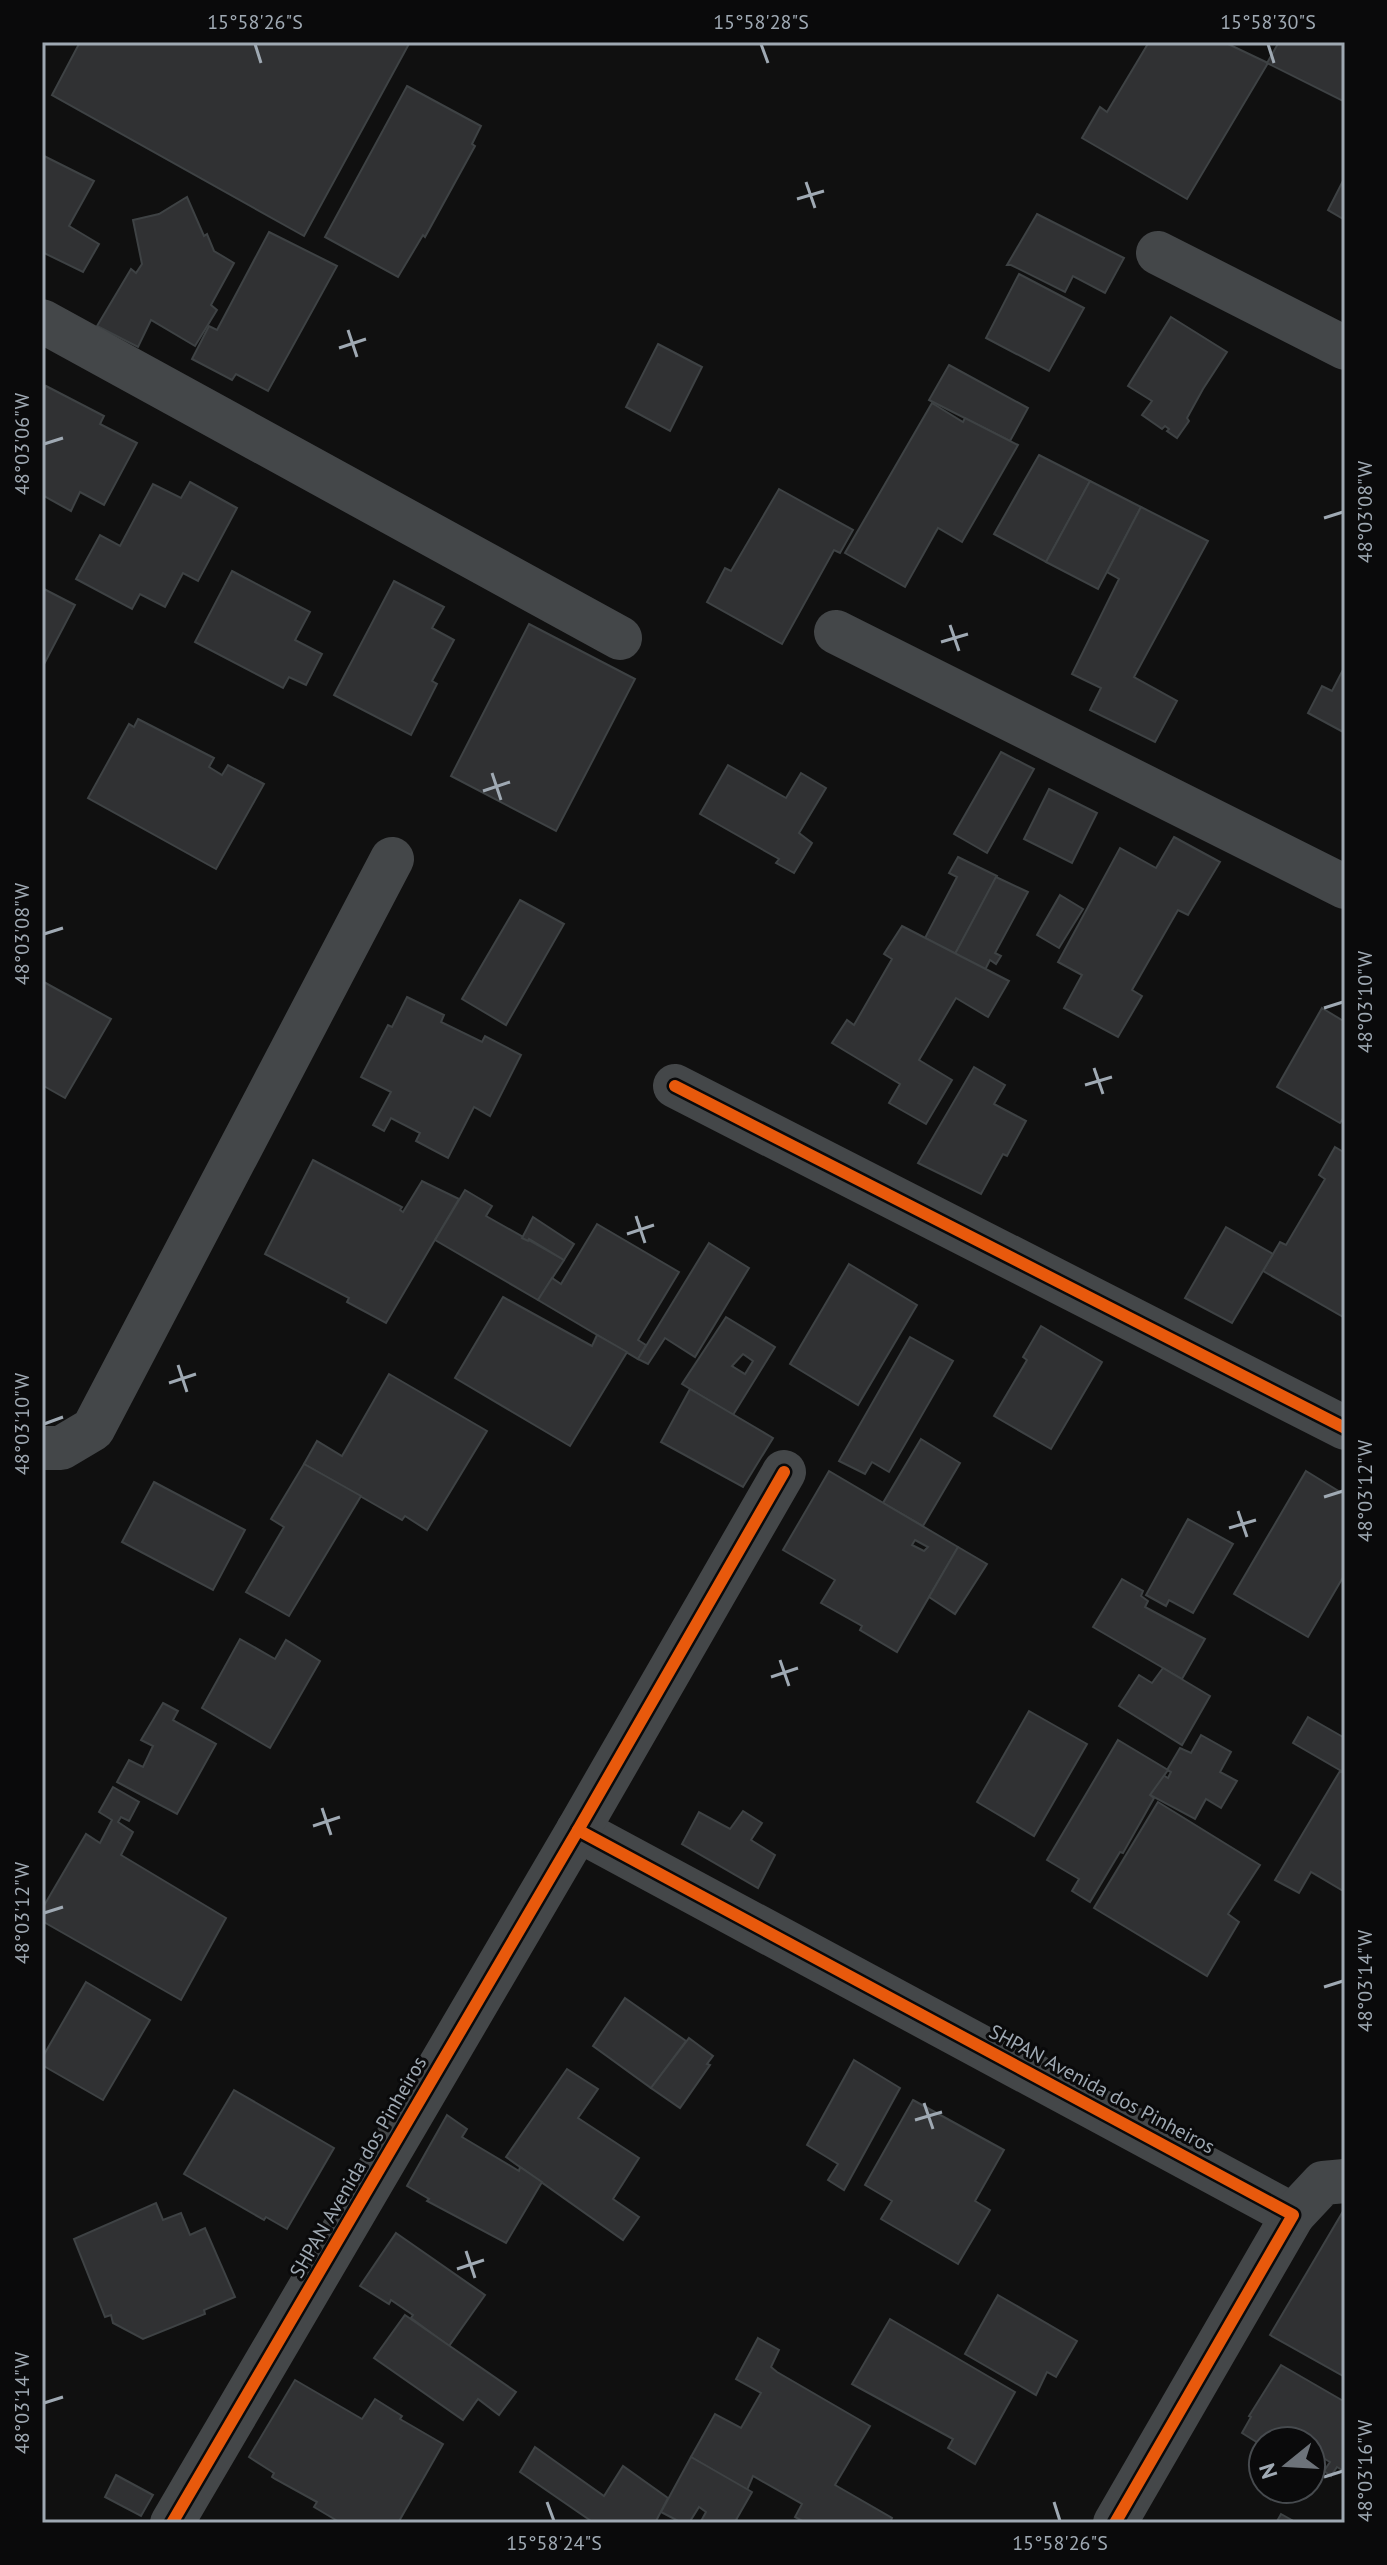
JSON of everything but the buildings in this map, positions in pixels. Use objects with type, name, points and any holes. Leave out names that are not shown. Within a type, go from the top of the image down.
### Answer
[{"type":"street","points":[[1158,253],[1345,348]]},
{"type":"street","points":[[42,321],[620,638]]},
{"type":"street","points":[[836,632],[1345,887]]},
{"type":"street","points":[[42,1448],[61,1448],[93,1429],[392,859]]},
{"type":"street","points":[[675,1086],[1345,1428]]},
{"type":"street","name":"SHPAN Avenida dos Pinheiros","points":[[172,2523],[784,1472]]},
{"type":"street","name":"SHPAN Avenida dos Pinheiros","points":[[578,1830],[1293,2215]]},
{"type":"street","points":[[1115,2523],[1293,2215],[1323,2183],[1345,2181]]},
{"type":"cycle path","points":[[675,1086],[1345,1428]]},
{"type":"cycle path","points":[[172,2523],[784,1472]]},
{"type":"cycle path","points":[[578,1830],[1293,2215],[1115,2523]]}]
